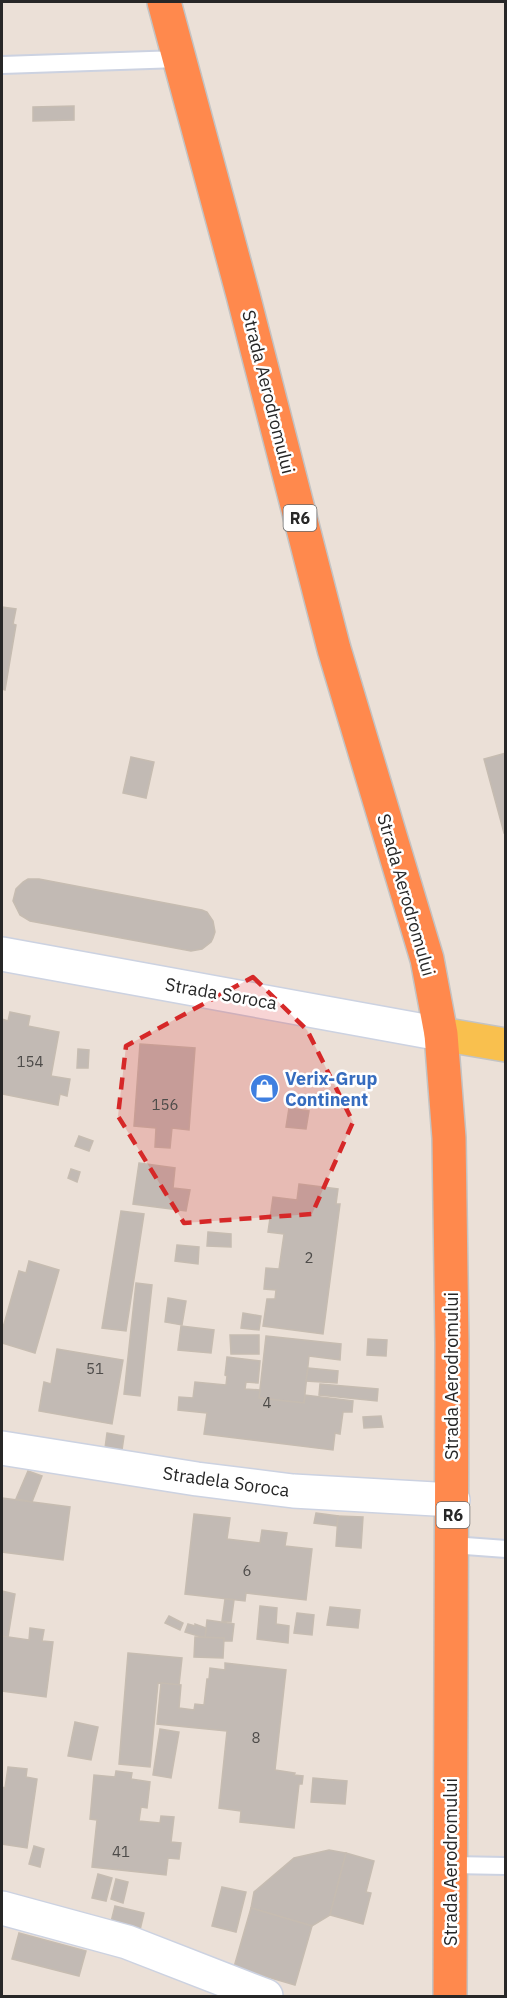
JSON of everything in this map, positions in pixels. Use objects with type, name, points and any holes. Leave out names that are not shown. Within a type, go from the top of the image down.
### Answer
[{"type":"highway","name":"Strada Aerodromului","points":[[164,2],[334,649],[427,959],[441,1034],[449,1138],[453,1500],[450,1996]]},
{"type":"main road","points":[[441,1034],[506,1045]]},
{"type":"street","name":"Strada Soroca","points":[[2,954],[441,1034]]},
{"type":"street","name":"Stradela Sorocа","points":[[2,1448],[196,1479],[293,1491],[453,1500]]},
{"type":"street","points":[[2,1908],[127,1942],[266,1996]]},
{"type":"lane","points":[[2,65],[179,59]]},
{"type":"lane","points":[[452,1545],[506,1549]]},
{"type":"lane","points":[[451,1865],[506,1866]]},
{"type":"highlighted area","points":[[253,977],[307,1030],[353,1122],[312,1214],[184,1223],[118,1116],[126,1046]]},
{"type":"building","points":[[74,106],[74,120],[33,121],[33,107]]},
{"type":"building","points":[[2,607],[16,609],[13,624],[16,625],[5,690],[2,689]]},
{"type":"building","points":[[506,753],[506,832],[504,833],[484,759]]},
{"type":"building","points":[[131,757],[154,762],[146,798],[123,793]]},
{"type":"building","points":[[28,879],[39,879],[202,910],[207,912],[213,921],[215,932],[211,942],[202,949],[191,951],[30,921],[20,915],[13,901],[16,889]]},
{"type":"building","points":[[10,1012],[30,1016],[28,1026],[59,1032],[51,1076],[70,1079],[67,1096],[60,1094],[58,1105],[2,1094],[2,1019],[8,1021]]},
{"type":"building","points":[[140,1044],[195,1048],[189,1130],[172,1128],[170,1148],[155,1147],[156,1128],[134,1126]]},
{"type":"building","points":[[78,1049],[89,1050],[88,1068],[77,1068]]},
{"type":"building","points":[[289,1108],[309,1111],[306,1129],[286,1127]]},
{"type":"building","points":[[79,1136],[93,1141],[89,1151],[75,1146]]},
{"type":"building","points":[[139,1163],[175,1168],[173,1188],[190,1190],[186,1211],[133,1204]]},
{"type":"building","points":[[71,1169],[80,1172],[77,1182],[68,1178]]},
{"type":"building","points":[[299,1184],[338,1189],[336,1204],[340,1204],[323,1334],[263,1326],[267,1299],[275,1299],[276,1290],[264,1289],[266,1268],[279,1269],[284,1234],[268,1232],[273,1197],[297,1200]]},
{"type":"building","points":[[121,1211],[144,1214],[126,1331],[102,1328]]},
{"type":"building","points":[[208,1232],[231,1234],[231,1247],[207,1246]]},
{"type":"building","points":[[177,1245],[199,1247],[198,1264],[175,1261]]},
{"type":"building","points":[[29,1261],[59,1270],[35,1353],[2,1343],[2,1331],[19,1271],[26,1273]]},
{"type":"building","points":[[136,1283],[152,1285],[140,1396],[124,1394]]},
{"type":"building","points":[[168,1298],[186,1301],[182,1325],[165,1322]]},
{"type":"building","points":[[243,1313],[261,1316],[259,1330],[241,1328]]},
{"type":"building","points":[[181,1326],[214,1330],[211,1353],[178,1350]]},
{"type":"building","points":[[230,1335],[259,1335],[259,1354],[231,1354]]},
{"type":"building","points":[[266,1336],[341,1344],[340,1360],[309,1356],[304,1403],[259,1398]]},
{"type":"building","points":[[368,1339],[387,1340],[386,1356],[367,1355]]},
{"type":"building","points":[[57,1349],[123,1360],[112,1424],[39,1411],[44,1382],[51,1384]]},
{"type":"building","points":[[227,1357],[260,1361],[258,1383],[246,1382],[245,1389],[260,1390],[259,1398],[304,1403],[305,1395],[353,1401],[352,1412],[343,1412],[340,1434],[335,1433],[333,1450],[204,1434],[207,1413],[178,1410],[179,1397],[193,1398],[195,1382],[226,1385]]},
{"type":"building","points":[[308,1368],[338,1371],[337,1383],[306,1381]]},
{"type":"building","points":[[320,1384],[378,1389],[377,1401],[319,1395]]},
{"type":"building","points":[[381,1416],[383,1427],[364,1428],[363,1417]]},
{"type":"building","points":[[107,1433],[124,1436],[122,1450],[105,1448]]},
{"type":"building","points":[[28,1471],[42,1476],[32,1502],[16,1499]]},
{"type":"building","points":[[2,1498],[70,1507],[63,1560],[2,1552]]},
{"type":"building","points":[[316,1513],[338,1516],[337,1526],[314,1523]]},
{"type":"building","points":[[194,1514],[230,1518],[227,1539],[260,1543],[262,1530],[287,1533],[285,1546],[312,1549],[306,1600],[246,1593],[245,1601],[185,1594]]},
{"type":"building","points":[[338,1516],[363,1517],[361,1548],[336,1546]]},
{"type":"building","points":[[2,1591],[15,1594],[8,1637],[2,1636]]},
{"type":"building","points":[[225,1599],[234,1600],[231,1622],[222,1621]]},
{"type":"building","points":[[260,1606],[277,1608],[276,1624],[289,1626],[288,1643],[257,1639]]},
{"type":"building","points":[[330,1607],[360,1610],[358,1628],[327,1625]]},
{"type":"building","points":[[297,1613],[314,1615],[312,1635],[294,1633]]},
{"type":"building","points":[[169,1616],[183,1623],[180,1630],[165,1623]]},
{"type":"building","points":[[207,1620],[234,1624],[232,1641],[224,1641],[224,1638],[205,1638]]},
{"type":"building","points":[[188,1624],[206,1628],[205,1638],[185,1632]]},
{"type":"building","points":[[30,1628],[44,1630],[42,1641],[53,1642],[46,1697],[2,1691],[2,1636],[29,1640]]},
{"type":"building","points":[[195,1637],[224,1638],[223,1658],[194,1657]]},
{"type":"building","points":[[128,1653],[182,1658],[179,1685],[158,1683],[150,1767],[119,1764]]},
{"type":"building","points":[[225,1663],[286,1670],[275,1770],[303,1776],[302,1784],[299,1784],[294,1828],[240,1822],[241,1811],[219,1808],[227,1731],[157,1724],[161,1683],[181,1685],[179,1708],[194,1710],[195,1704],[204,1705],[210,1668],[225,1670]]},
{"type":"building","points":[[75,1722],[98,1727],[91,1760],[68,1756]]},
{"type":"building","points":[[160,1729],[179,1732],[171,1778],[153,1775]]},
{"type":"building","points":[[8,1767],[27,1769],[26,1777],[37,1779],[27,1848],[2,1844],[2,1787],[5,1788]]},
{"type":"building","points":[[116,1771],[132,1773],[131,1779],[150,1782],[147,1808],[141,1807],[139,1821],[160,1823],[161,1816],[174,1817],[171,1842],[181,1843],[179,1859],[168,1858],[166,1875],[92,1867],[97,1820],[90,1819],[94,1775],[115,1777]]},
{"type":"building","points":[[313,1778],[347,1781],[345,1804],[311,1802]]},
{"type":"building","points":[[34,1846],[44,1849],[40,1867],[29,1864]]},
{"type":"building","points":[[329,1850],[346,1853],[330,1915],[312,1926],[251,1908],[254,1892],[294,1858]]},
{"type":"building","points":[[346,1853],[374,1861],[366,1892],[371,1893],[363,1924],[330,1915]]},
{"type":"building","points":[[98,1874],[112,1878],[106,1901],[92,1898]]},
{"type":"building","points":[[116,1879],[128,1882],[123,1903],[111,1899]]},
{"type":"building","points":[[222,1887],[246,1892],[236,1932],[212,1926]]},
{"type":"building","points":[[115,1906],[144,1913],[140,1930],[111,1922]]},
{"type":"building","points":[[251,1908],[312,1926],[295,1985],[234,1967]]},
{"type":"building","points":[[19,1933],[86,1951],[79,1976],[12,1959]]},
{"type":"place","name":"Verix-Grup Continent","points":[[264,1089]]}]
